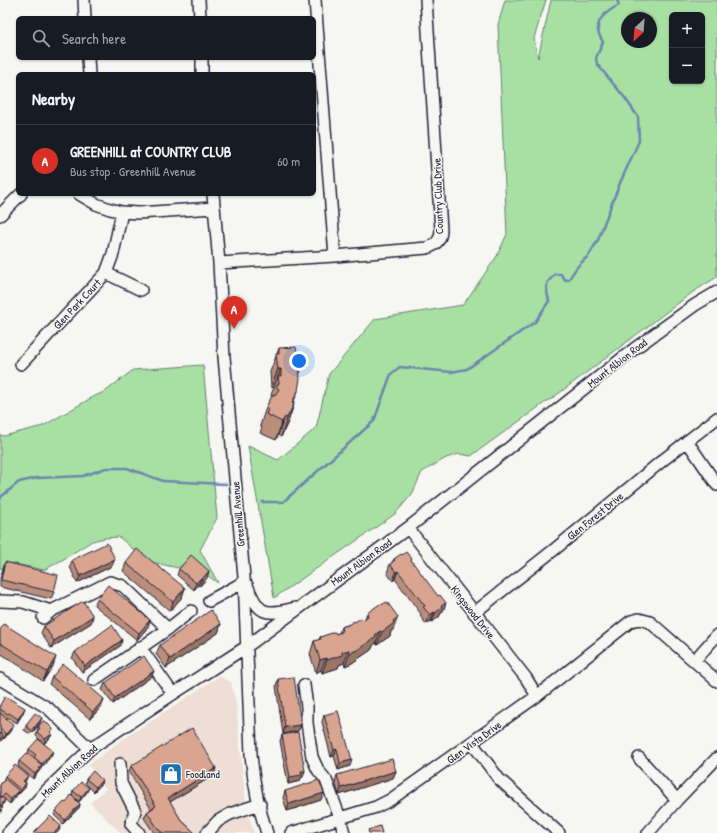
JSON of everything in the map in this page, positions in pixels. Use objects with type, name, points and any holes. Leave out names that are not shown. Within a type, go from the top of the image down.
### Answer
[{"type":"street","points":[[84,0],[85,16]]},
{"type":"street","points":[[199,0],[200,16]]},
{"type":"street","points":[[315,0],[335,256]]},
{"type":"street","name":"Country Club Drive","points":[[219,263],[335,256],[427,248],[432,247],[437,243],[441,235],[426,0]]},
{"type":"street","points":[[88,60],[89,72]]},
{"type":"street","points":[[202,60],[202,72]]},
{"type":"street","points":[[0,214],[19,196]]},
{"type":"street","points":[[82,196],[96,204],[110,209],[138,214],[214,208]]},
{"type":"street","name":"Greenhill Avenue","points":[[213,196],[219,263],[224,357],[244,579],[252,766],[263,822],[267,833]]},
{"type":"street","name":"Glen Park Court","points":[[21,364],[106,273],[113,254],[122,212]]},
{"type":"street","points":[[106,273],[141,290]]},
{"type":"street","name":"Mount Albion Road","points":[[8,833],[46,791],[90,750],[246,647],[408,528],[634,349],[695,305],[717,292]]},
{"type":"street","name":"Glen Forest Drive","points":[[474,614],[717,418]]},
{"type":"street","points":[[687,441],[717,485]]},
{"type":"street","name":"Kingswood Drive","points":[[408,528],[474,614],[526,678],[537,696]]},
{"type":"street","points":[[209,601],[244,579],[258,607],[265,612],[279,612],[302,606]]},
{"type":"street","points":[[0,601],[23,602],[47,615],[110,582],[122,586],[168,629]]},
{"type":"street","points":[[94,680],[168,629],[191,610]]},
{"type":"street","name":"Glen Vista Drive","points":[[291,833],[376,807],[390,800],[537,696],[630,621],[640,619],[650,622],[694,661]]},
{"type":"street","points":[[717,635],[694,661],[717,681]]},
{"type":"street","points":[[140,647],[173,694]]},
{"type":"street","points":[[0,679],[48,708],[90,750]]},
{"type":"street","points":[[304,684],[307,707],[307,723],[312,757],[318,770],[326,780],[344,833]]},
{"type":"street","points":[[472,743],[499,779],[559,833]]},
{"type":"street","points":[[639,758],[677,800]]},
{"type":"street","points":[[648,833],[717,758]]},
{"type":"street","points":[[120,764],[121,783],[135,811],[131,824],[139,833]]},
{"type":"street","points":[[206,833],[218,821],[230,814],[260,804]]},
{"type":"shaded area","points":[[219,676],[231,682],[236,704],[246,807],[254,833],[121,833],[90,803],[106,789],[88,765],[116,744]]},
{"type":"green space","points":[[505,0],[546,0],[534,38],[538,58],[551,0],[717,0],[717,277],[693,292],[550,400],[471,456],[459,454],[446,458],[422,472],[412,494],[395,514],[274,598],[248,446],[278,460],[316,428],[329,374],[375,319],[463,305],[497,256],[507,234],[498,25]]},
{"type":"green space","points":[[203,365],[217,518],[200,550],[218,583],[187,561],[178,568],[147,561],[119,537],[92,541],[44,570],[11,563],[0,569],[0,435],[4,436],[43,426],[106,391],[133,370]]},
{"type":"building","points":[[296,347],[297,352],[300,351],[302,368],[299,368],[300,378],[298,391],[292,403],[294,404],[287,418],[285,417],[282,422],[266,414],[269,409],[266,407],[273,394],[275,395],[279,389],[276,387],[279,383],[278,376],[281,376],[281,369],[278,369],[276,354],[279,354],[279,348]]},
{"type":"building","points":[[107,543],[115,559],[80,576],[72,560]]},
{"type":"building","points":[[137,549],[185,588],[173,602],[126,563]]},
{"type":"building","points":[[406,552],[438,596],[440,595],[446,603],[435,613],[434,612],[430,615],[423,607],[425,606],[398,571],[396,572],[390,564],[395,560],[394,559]]},
{"type":"building","points":[[191,555],[209,571],[196,583],[179,569]]},
{"type":"building","points":[[5,562],[58,575],[54,592],[1,580]]},
{"type":"building","points":[[108,585],[150,620],[139,633],[97,599]]},
{"type":"building","points":[[83,601],[93,616],[54,641],[44,626]]},
{"type":"building","points":[[387,602],[398,617],[393,621],[394,623],[382,632],[380,631],[375,635],[376,637],[357,650],[350,653],[349,650],[342,652],[342,655],[327,660],[326,658],[320,660],[314,641],[321,639],[320,637],[335,632],[336,634],[342,632],[341,627],[361,618],[363,620],[368,616],[367,613],[380,604],[381,605]]},
{"type":"building","points":[[211,610],[221,624],[170,659],[160,645]]},
{"type":"building","points":[[4,624],[56,657],[47,672],[0,643],[0,630]]},
{"type":"building","points":[[112,625],[122,640],[85,666],[75,652]]},
{"type":"building","points":[[144,656],[154,671],[115,698],[105,683]]},
{"type":"building","points":[[63,664],[104,699],[93,712],[52,677]]},
{"type":"building","points":[[294,677],[301,725],[285,727],[278,679]]},
{"type":"building","points":[[5,696],[25,708],[18,719],[0,709],[0,705]]},
{"type":"building","points":[[338,711],[352,760],[340,763],[337,749],[334,750],[324,715]]},
{"type":"building","points":[[0,713],[14,725],[6,734],[0,729]]},
{"type":"building","points":[[35,713],[42,718],[31,730],[26,726]]},
{"type":"building","points":[[44,720],[53,729],[50,732],[52,734],[45,739],[37,732],[40,728],[38,727]]},
{"type":"building","name":"Foodland","points":[[192,728],[216,768],[168,798],[181,820],[195,833],[163,833],[159,830],[147,812],[156,806],[131,766]]},
{"type":"building","points":[[298,732],[305,771],[301,771],[302,775],[290,777],[282,735]]},
{"type":"building","points":[[0,733],[3,736],[0,740]]},
{"type":"building","points":[[38,739],[53,751],[42,764],[34,757],[36,755],[29,749]]},
{"type":"building","points":[[27,753],[42,765],[35,774],[19,761]]},
{"type":"building","points":[[392,759],[396,771],[341,788],[337,775]]},
{"type":"building","points":[[15,765],[28,776],[23,781],[26,783],[21,790],[5,776]]},
{"type":"building","points":[[93,771],[102,780],[96,787],[86,779]]},
{"type":"building","points":[[5,779],[19,791],[11,799],[5,794],[2,797],[0,795],[0,785]]},
{"type":"building","points":[[319,780],[324,793],[289,804],[285,791]]},
{"type":"building","points":[[81,782],[89,788],[81,797],[73,791]]},
{"type":"building","points":[[71,795],[80,804],[65,820],[56,811],[64,802],[66,803]]},
{"type":"building","points":[[0,796],[5,800],[0,806]]},
{"type":"building","points":[[50,816],[61,826],[54,833],[33,833]]},
{"type":"building","points":[[380,826],[382,833],[369,833],[368,830]]},
{"type":"waterway","points":[[262,502],[283,502],[374,421],[391,374],[400,367],[451,372],[467,369],[535,322],[549,301],[547,283],[555,274],[561,274],[566,280],[569,279],[577,267],[589,255],[598,240],[620,183],[639,141],[638,117],[625,98],[597,64],[596,58],[603,42],[598,32],[598,25],[605,14],[619,5],[617,0]]},
{"type":"waterway","points":[[0,500],[1,497],[19,482],[37,478],[83,476],[106,468],[127,468],[163,481],[226,484]]},
{"type":"place","name":"GREENHILL at COUNTRY CLUB","points":[[234,329]]},
{"type":"place","name":"Foodland","points":[[171,774]]}]
